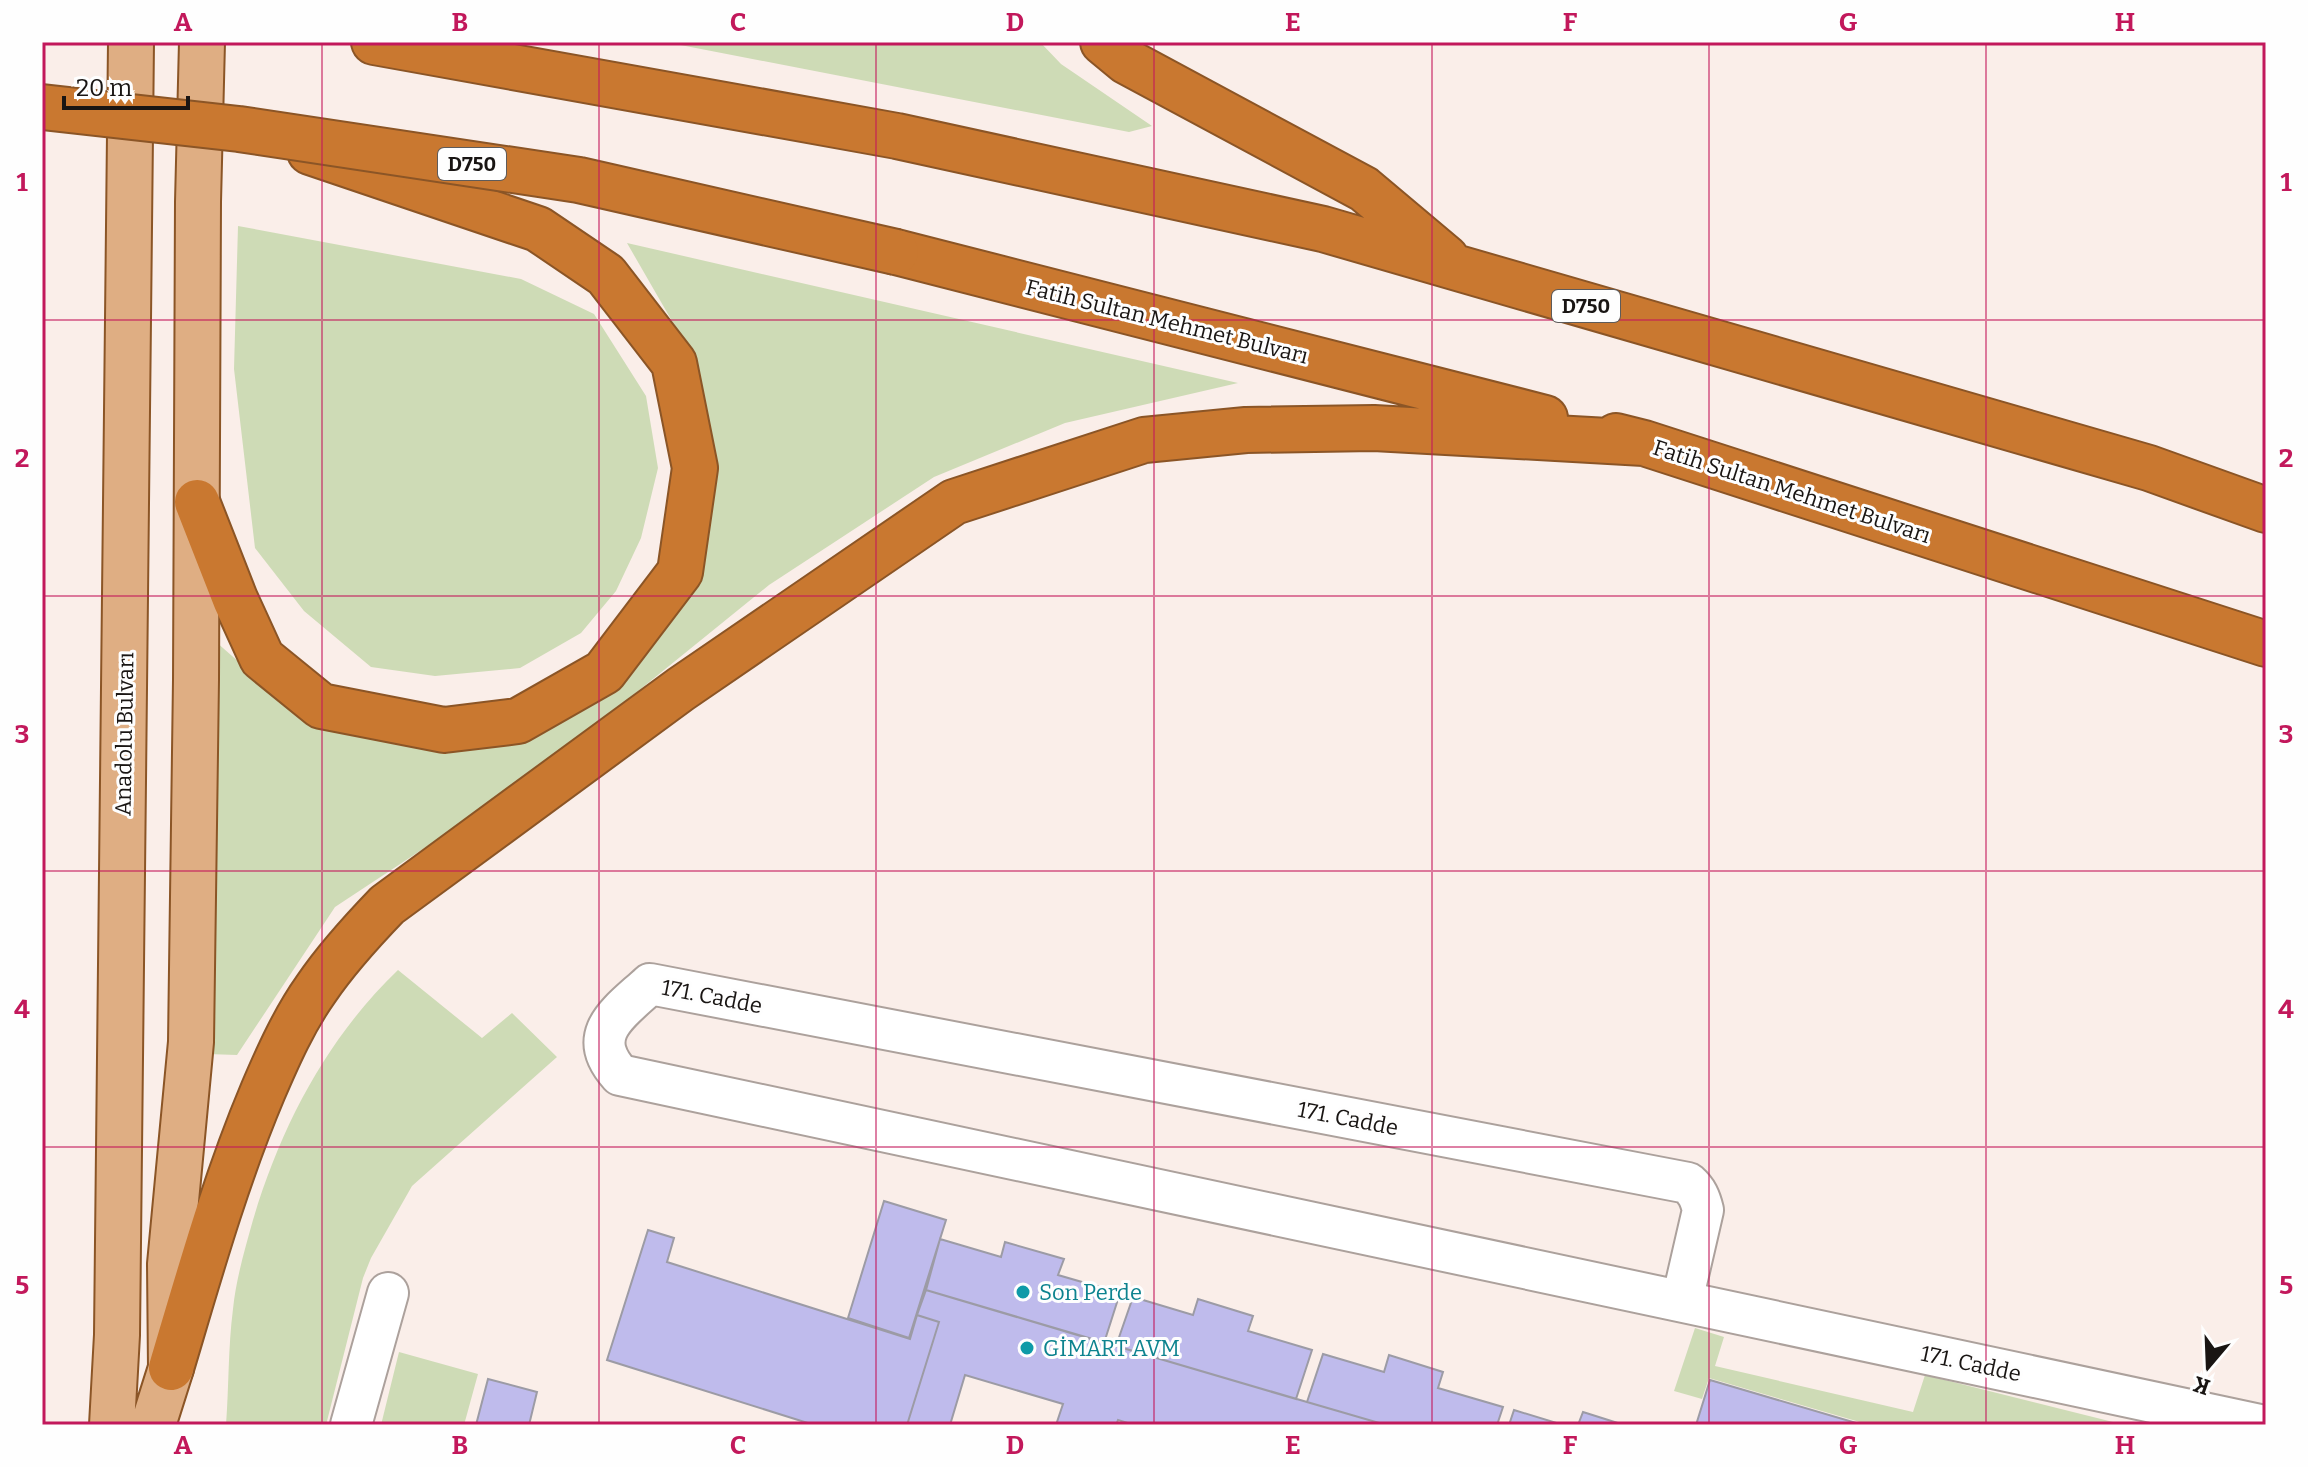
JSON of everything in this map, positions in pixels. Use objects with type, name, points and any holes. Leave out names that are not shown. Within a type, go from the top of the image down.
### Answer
[{"type":"highway","name":"D750","points":[[374,42],[897,136],[1323,229],[2149,468],[2266,510]]},
{"type":"highway","points":[[1103,42],[1126,61],[1364,189],[1460,269]]},
{"type":"highway","name":"Fatih Sultan Mehmet Bulvarı","points":[[42,107],[239,129],[579,180],[896,252],[1644,443],[2266,644]]},
{"type":"highway","points":[[197,502],[262,658],[321,706],[444,730],[518,721],[604,672],[680,572],[695,468],[674,363],[606,275],[538,229],[239,129]]},
{"type":"highway","points":[[171,1368],[223,1193],[256,1108],[279,1055],[314,990],[350,944],[387,905],[681,689],[954,502],[1144,440],[1246,430],[1374,428],[1644,443]]},
{"type":"main road","name":"Anadolu Bulvarı","points":[[112,1425],[117,1335],[131,42]]},
{"type":"main road","points":[[168,1425],[170,1264],[191,1042],[202,42]]},
{"type":"main road","points":[[117,1335],[130,1425]]},
{"type":"main road","points":[[153,1425],[171,1368]]},
{"type":"street","name":"171. Cadde","points":[[1682,1301],[1703,1210],[1700,1198],[1688,1183],[650,984],[610,1020],[606,1031],[606,1054],[611,1066],[620,1075],[2260,1425]]},
{"type":"street","points":[[351,1425],[388,1293]]},
{"type":"green space","points":[[665,42],[1040,42],[1061,64],[1152,126],[1129,132]]},
{"type":"green space","points":[[238,226],[521,279],[594,314],[646,396],[658,468],[641,538],[616,591],[581,633],[520,668],[435,676],[371,667],[304,611],[255,548],[234,369]]},
{"type":"green space","points":[[627,243],[1238,383],[1065,423],[934,477],[769,585],[532,777],[335,907],[237,1055],[207,1054],[207,634],[311,725],[436,752],[519,739],[662,625],[691,354]]},
{"type":"green space","points":[[398,970],[482,1038],[512,1013],[557,1057],[412,1186],[363,1278],[326,1425],[226,1425],[234,1298],[264,1185],[292,1118],[328,1054],[373,996]]},
{"type":"green space","points":[[1695,1328],[1724,1337],[1715,1366],[1913,1412],[1925,1375],[2125,1425],[1870,1425],[1709,1378],[1702,1399],[1674,1391]]},
{"type":"green space","points":[[399,1352],[478,1374],[464,1425],[381,1425]]},
{"type":"building","points":[[884,1201],[946,1220],[909,1338],[848,1318]]},
{"type":"building","points":[[648,1230],[674,1238],[667,1262],[910,1339],[917,1315],[939,1322],[907,1425],[814,1425],[607,1360]]},
{"type":"building","name":"Son Perde","points":[[940,1239],[1001,1257],[1005,1242],[1064,1259],[1058,1275],[1120,1293],[1104,1343],[926,1290]]},
{"type":"building","name":"GİMART AVM","points":[[926,1290],[1386,1425],[1134,1425],[1118,1420],[1116,1425],[1056,1425],[1063,1404],[965,1375],[950,1425],[907,1425],[939,1322],[917,1315]]},
{"type":"building","points":[[1133,1297],[1193,1315],[1198,1299],[1253,1316],[1248,1331],[1312,1350],[1296,1399],[1116,1346]]},
{"type":"building","points":[[1323,1354],[1384,1372],[1389,1355],[1443,1372],[1438,1388],[1503,1407],[1497,1425],[1386,1425],[1307,1402]]},
{"type":"building","points":[[488,1379],[537,1392],[529,1425],[476,1425]]},
{"type":"building","points":[[1710,1380],[1863,1425],[1696,1425]]},
{"type":"building","points":[[1514,1410],[1563,1425],[1509,1425]]},
{"type":"building","points":[[1583,1412],[1624,1425],[1578,1425]]},
{"type":"place","name":"Son Perde","points":[[1023,1292]]},
{"type":"place","name":"GİMART AVM","points":[[1027,1348]]}]
